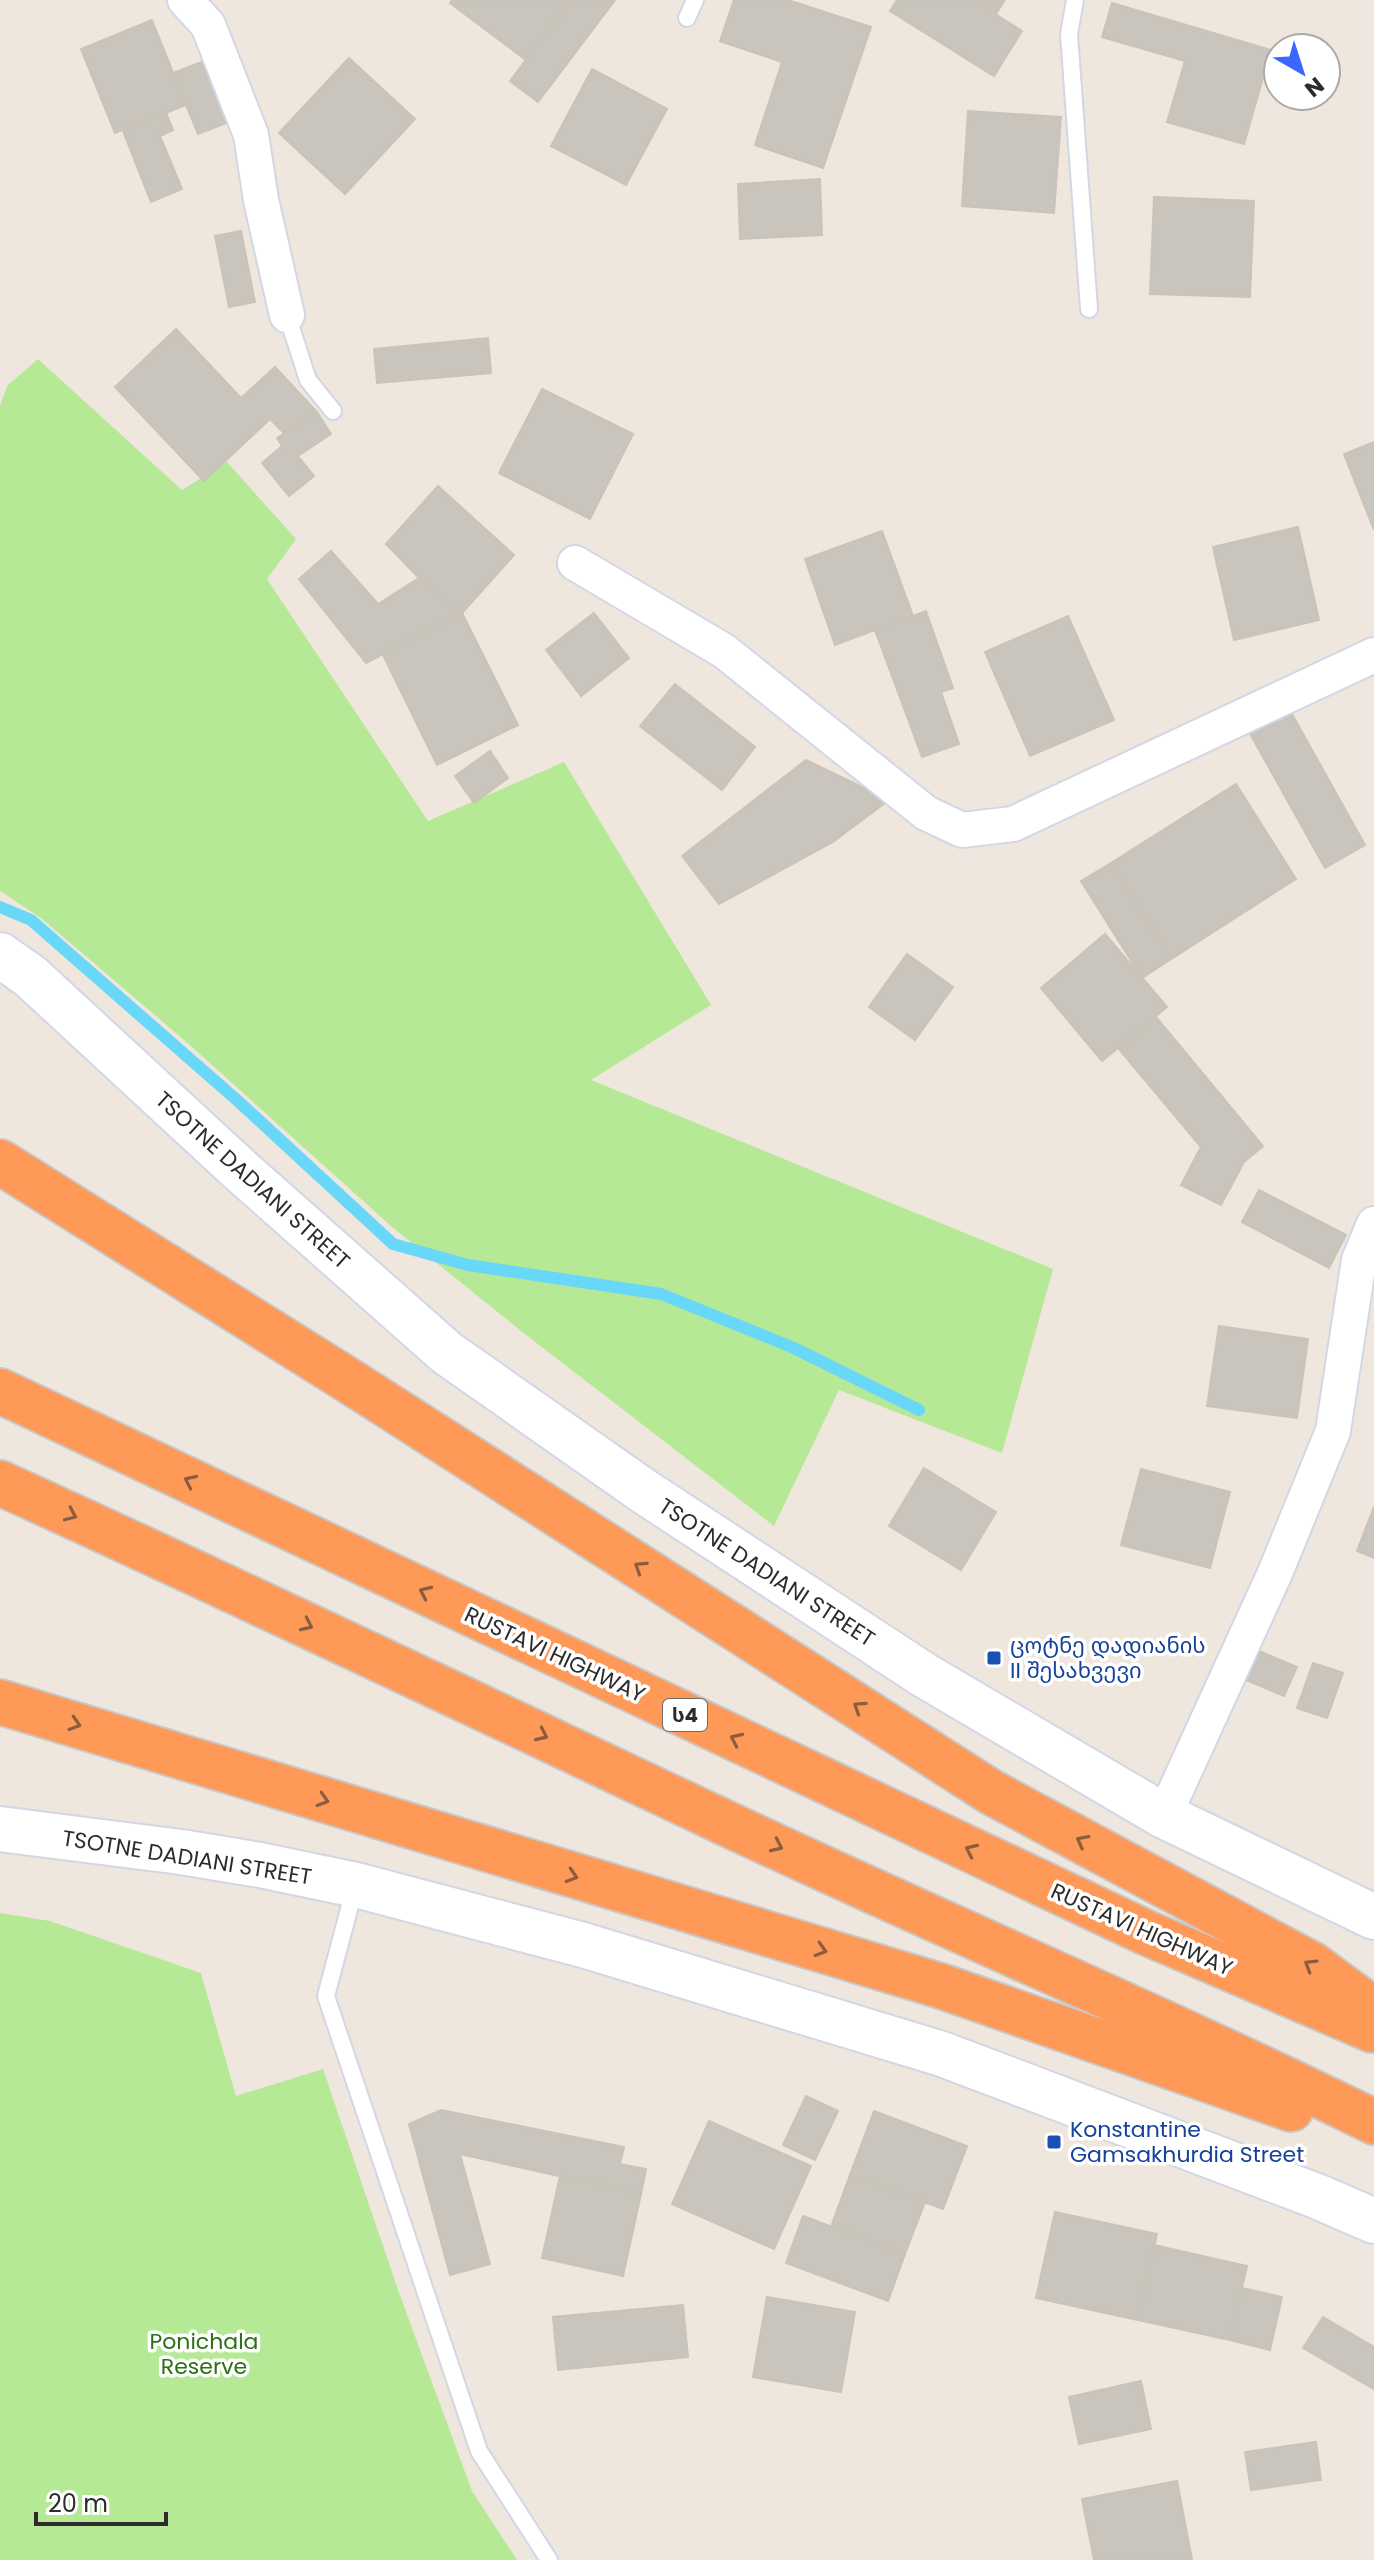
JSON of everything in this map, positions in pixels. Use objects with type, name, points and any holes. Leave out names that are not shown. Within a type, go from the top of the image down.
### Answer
[{"type":"highway","points":[[0,1162],[991,1792],[1313,1965],[1374,2010]]},
{"type":"highway","name":"RUSTAVI HIGHWAY","points":[[0,1391],[1147,1933],[1374,2031]]},
{"type":"highway","points":[[0,1483],[718,1819],[1277,2074],[1374,2122]]},
{"type":"highway","points":[[0,1702],[941,1986],[1374,2138]]},
{"type":"street","points":[[185,0],[208,25],[251,135],[261,200],[287,315]]},
{"type":"street","points":[[575,563],[724,651],[926,813],[962,830],[1013,824],[1374,655]]},
{"type":"street","name":"TSOTNE DADIANI STREET","points":[[0,955],[30,976],[239,1169],[447,1353],[645,1492],[924,1675],[1164,1816],[1374,1917]]},
{"type":"street","points":[[1164,1816],[1275,1573],[1333,1431],[1359,1260],[1374,1224]]},
{"type":"street","name":"TSOTNE DADIANI STREET","points":[[0,1829],[181,1852],[356,1885],[583,1945],[942,2054],[1319,2197],[1374,2221]]},
{"type":"lane","points":[[687,18],[695,0]]},
{"type":"lane","points":[[1075,0],[1069,34],[1089,309]]},
{"type":"lane","points":[[287,315],[308,380],[333,411]]},
{"type":"lane","points":[[356,1885],[326,1996],[479,2451],[549,2560]]},
{"type":"green space","points":[[38,359],[182,490],[227,462],[296,539],[267,579],[428,821],[564,762],[711,1005],[591,1080],[1053,1269],[1002,1453],[839,1390],[774,1526],[521,1331],[391,1226],[191,1046],[41,918],[0,891],[0,406],[7,386]]},
{"type":"green space","name":"Ponichala Reserve","points":[[0,1913],[50,1921],[201,1973],[236,2096],[323,2069],[398,2290],[472,2491],[517,2560],[0,2560]]},
{"type":"building","points":[[452,0],[571,0],[526,60],[450,3]]},
{"type":"building","points":[[571,0],[615,0],[538,102],[510,81]]},
{"type":"building","points":[[734,0],[788,0],[871,27],[823,168],[755,145],[782,62],[720,41]]},
{"type":"building","points":[[897,0],[973,0],[1022,31],[994,76],[890,11]]},
{"type":"building","points":[[973,0],[1005,0],[996,14]]},
{"type":"building","points":[[1112,3],[1262,47],[1262,81],[1244,144],[1167,122],[1185,61],[1102,37]]},
{"type":"building","points":[[152,20],[186,105],[115,133],[81,49]]},
{"type":"building","points":[[349,58],[415,119],[345,194],[279,133]]},
{"type":"building","points":[[204,61],[229,122],[198,134],[173,73]]},
{"type":"building","points":[[592,69],[667,109],[626,185],[551,146]]},
{"type":"building","points":[[968,111],[1061,117],[1054,213],[962,206]]},
{"type":"building","points":[[166,113],[173,130],[160,136],[182,189],[151,202],[123,131]]},
{"type":"building","points":[[820,179],[822,235],[740,239],[738,184]]},
{"type":"building","points":[[1154,197],[1254,201],[1250,297],[1150,294]]},
{"type":"building","points":[[241,231],[255,302],[229,307],[215,236]]},
{"type":"building","points":[[176,329],[241,398],[275,367],[317,412],[284,433],[270,419],[204,481],[115,387]]},
{"type":"building","points":[[488,338],[491,373],[377,383],[374,349]]},
{"type":"building","points":[[542,389],[633,434],[590,519],[499,473]]},
{"type":"building","points":[[317,412],[331,434],[298,456],[314,476],[289,496],[262,463],[282,446],[277,438]]},
{"type":"building","points":[[1374,442],[1374,530],[1344,454]]},
{"type":"building","points":[[438,486],[514,555],[462,613],[419,578],[386,544]]},
{"type":"building","points":[[1298,527],[1319,620],[1234,640],[1213,547]]},
{"type":"building","points":[[882,531],[913,616],[835,645],[805,559]]},
{"type":"building","points":[[331,551],[378,604],[419,578],[462,613],[366,663],[299,579]]},
{"type":"building","points":[[926,611],[953,688],[941,692],[959,744],[922,757],[875,630]]},
{"type":"building","points":[[462,613],[518,725],[437,765],[382,653]]},
{"type":"building","points":[[594,613],[629,658],[581,696],[546,650]]},
{"type":"building","points":[[1068,616],[1114,720],[1030,756],[985,652]]},
{"type":"building","points":[[675,684],[755,747],[722,790],[640,726]]},
{"type":"building","points":[[1288,707],[1365,845],[1325,868],[1248,730]]},
{"type":"building","points":[[490,751],[508,778],[474,803],[455,776]]},
{"type":"building","points":[[806,760],[889,800],[833,842],[719,904],[682,856]]},
{"type":"building","points":[[1236,784],[1296,879],[1171,959],[1111,863]]},
{"type":"building","points":[[1111,863],[1171,959],[1142,978],[1081,881]]},
{"type":"building","points":[[1105,934],[1167,1007],[1102,1061],[1041,988]]},
{"type":"building","points":[[907,954],[953,987],[915,1040],[869,1007]]},
{"type":"building","points":[[1156,1017],[1263,1146],[1244,1162],[1221,1205],[1181,1185],[1201,1147],[1118,1048]]},
{"type":"building","points":[[1259,1190],[1346,1235],[1329,1268],[1242,1222]]},
{"type":"building","points":[[1219,1326],[1308,1339],[1297,1418],[1207,1406]]},
{"type":"building","points":[[924,1468],[996,1512],[961,1570],[889,1526]]},
{"type":"building","points":[[1141,1469],[1230,1492],[1210,1568],[1121,1545]]},
{"type":"building","points":[[1374,1507],[1374,1558],[1357,1551]]},
{"type":"building","points":[[1259,1651],[1297,1667],[1284,1696],[1246,1680]]},
{"type":"building","points":[[1313,1663],[1343,1673],[1327,1718],[1297,1708]]},
{"type":"building","points":[[806,2096],[838,2111],[815,2160],[783,2145]]},
{"type":"building","points":[[441,2110],[624,2147],[620,2164],[646,2169],[641,2194],[460,2154],[490,2264],[450,2275],[409,2124]]},
{"type":"building","points":[[874,2111],[967,2146],[943,2209],[850,2175]]},
{"type":"building","points":[[709,2121],[811,2166],[774,2249],[672,2204]]},
{"type":"building","points":[[850,2175],[925,2202],[905,2254],[831,2227]]},
{"type":"building","points":[[560,2176],[641,2194],[623,2276],[542,2258]]},
{"type":"building","points":[[1055,2212],[1157,2234],[1138,2320],[1036,2298]]},
{"type":"building","points":[[803,2216],[905,2254],[888,2301],[786,2263]]},
{"type":"building","points":[[1154,2245],[1247,2266],[1230,2340],[1138,2320]]},
{"type":"building","points":[[1242,2288],[1282,2297],[1270,2350],[1230,2340]]},
{"type":"building","points":[[767,2297],[855,2312],[841,2392],[753,2377]]},
{"type":"building","points":[[683,2305],[688,2357],[558,2370],[553,2317]]},
{"type":"building","points":[[1323,2317],[1374,2347],[1374,2389],[1303,2348]]},
{"type":"building","points":[[1141,2381],[1151,2429],[1079,2444],[1069,2397]]},
{"type":"building","points":[[1316,2442],[1321,2480],[1251,2490],[1245,2452]]},
{"type":"building","points":[[1177,2481],[1192,2560],[1094,2560],[1082,2499]]},
{"type":"waterway","points":[[0,907],[31,920],[238,1101],[393,1244],[468,1265],[661,1294],[794,1348],[919,1410]]},
{"type":"place","name":"ცოტნე დადიანის II შესახვევი","points":[[994,1658]]},
{"type":"place","name":"Konstantine Gamsakhurdia Street","points":[[1054,2142]]}]
